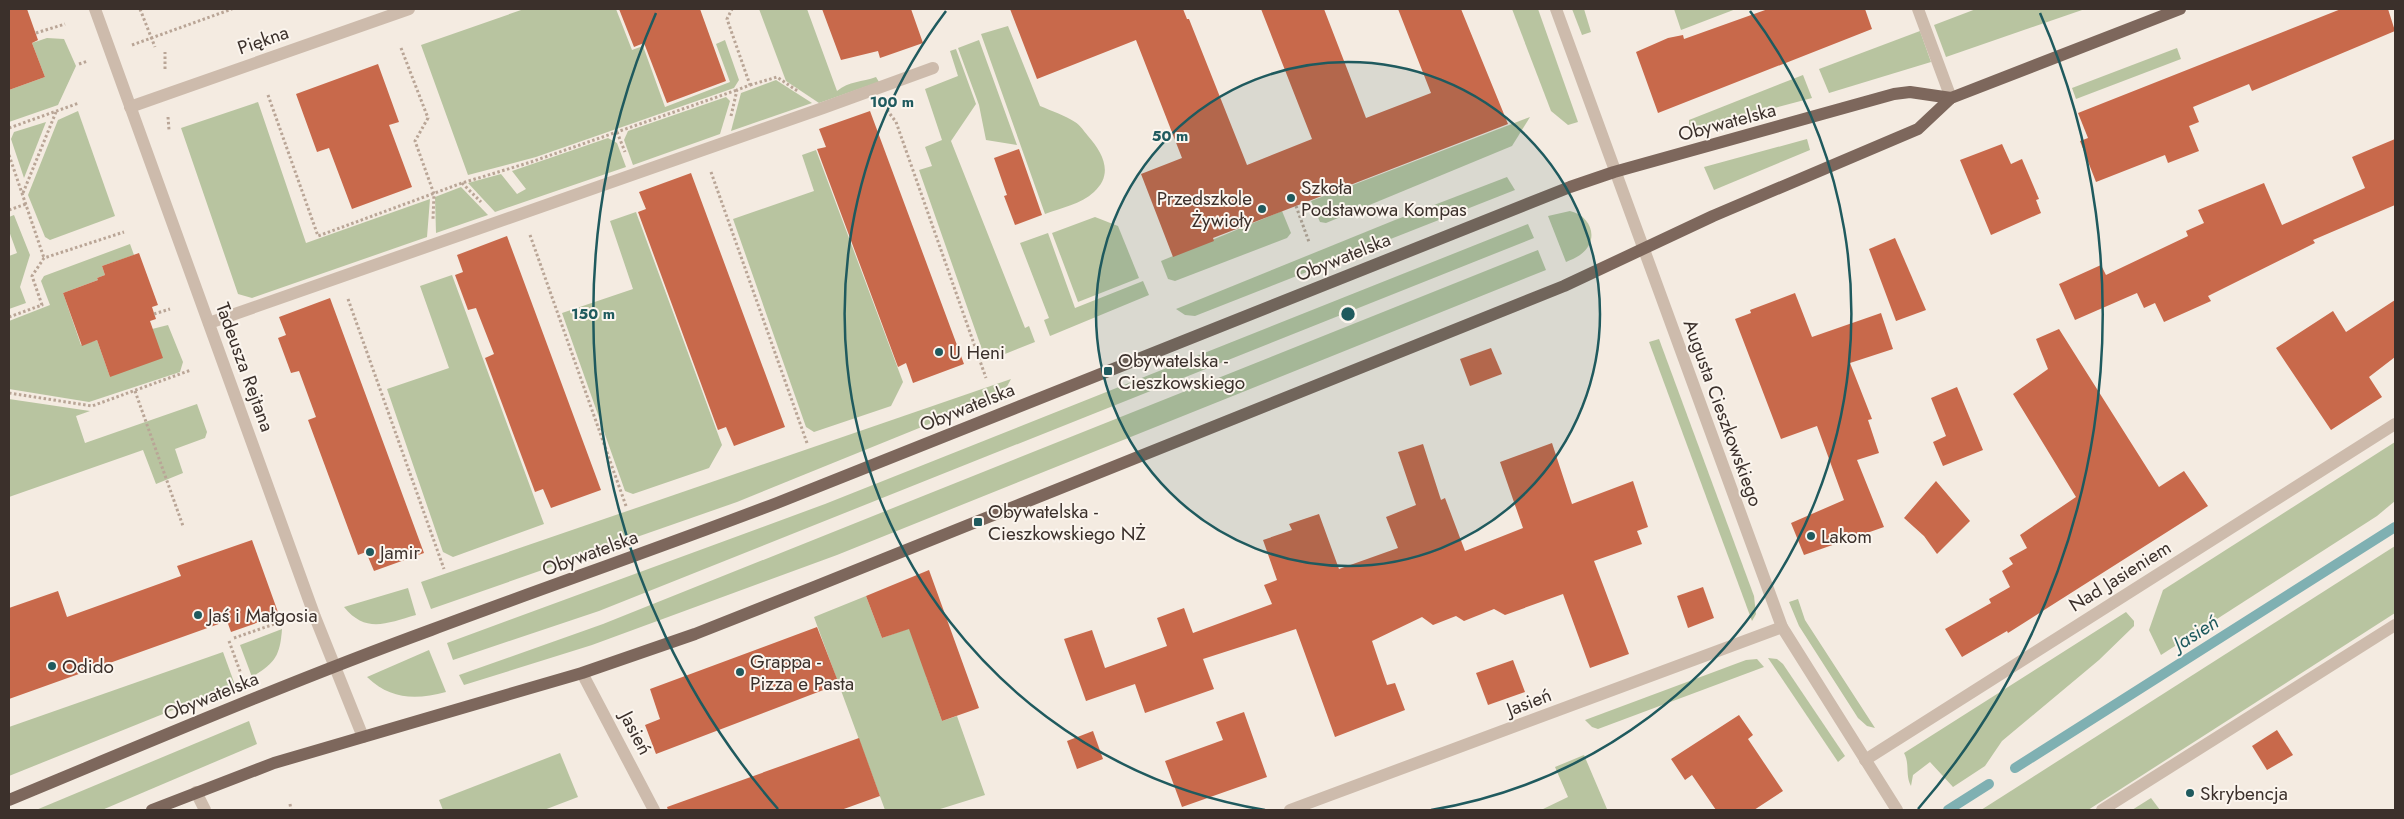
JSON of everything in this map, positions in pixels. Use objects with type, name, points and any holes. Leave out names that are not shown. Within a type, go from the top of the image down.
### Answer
[{"type":"main road","name":"Obywatelska","points":[[152,810],[274,763],[582,673],[695,634],[878,562],[1564,286],[1713,216],[1918,129],[1951,98],[2180,9]]},
{"type":"main road","name":"Obywatelska","points":[[9,800],[431,630],[777,503],[1541,198],[1614,172],[1894,94],[1910,92],[1951,98]]},
{"type":"street","name":"Tadeusza Rejtana","points":[[95,9],[363,737]]},
{"type":"street","name":"Piękna","points":[[130,107],[409,9]]},
{"type":"street","name":"Augusta Cieszkowskiego","points":[[1556,9],[1614,172],[1644,248],[1782,627],[1894,805]]},
{"type":"street","points":[[1918,9],[1951,98]]},
{"type":"street","points":[[209,323],[933,68]]},
{"type":"street","name":"Nad Jasieniem","points":[[1865,760],[2395,424]]},
{"type":"street","points":[[2102,810],[2395,624]]},
{"type":"street","name":"Jasień","points":[[1290,810],[1782,627]]},
{"type":"street","name":"Jasień","points":[[582,673],[654,810]]},
{"type":"street","points":[[196,792],[205,810]]},
{"type":"path","points":[[140,9],[155,47]]},
{"type":"path","points":[[151,38],[232,9]]},
{"type":"path","points":[[732,9],[727,19],[750,85]]},
{"type":"path","points":[[36,33],[65,24]]},
{"type":"path","points":[[401,48],[428,118],[415,141],[434,194]]},
{"type":"path","points":[[268,96],[318,236],[434,194],[776,77],[823,108]]},
{"type":"path","points":[[724,143],[738,90]]},
{"type":"path","points":[[9,128],[79,103]]},
{"type":"path","points":[[883,105],[896,122],[986,378]]},
{"type":"path","points":[[22,193],[56,112]]},
{"type":"path","points":[[703,150],[807,443]]},
{"type":"path","points":[[9,155],[44,258]]},
{"type":"path","points":[[10,210],[26,204]]},
{"type":"path","points":[[1296,206],[1309,242]]},
{"type":"path","points":[[522,214],[626,506]]},
{"type":"path","points":[[9,318],[42,305],[32,276],[44,258],[124,232]]},
{"type":"path","points":[[340,278],[444,569]]},
{"type":"path","points":[[154,314],[170,309]]},
{"type":"path","points":[[9,393],[92,406],[191,370]]},
{"type":"path","points":[[135,390],[183,526]]},
{"type":"path","points":[[234,638],[289,619]]},
{"type":"path","points":[[229,641],[241,674]]},
{"type":"path","points":[[290,804],[291,810]]},
{"type":"green space","points":[[524,9],[616,9],[632,50],[643,46],[665,107],[730,82],[716,44],[725,40],[739,80],[734,88],[536,157],[468,175],[421,45]]},
{"type":"green space","points":[[759,9],[807,9],[837,91],[851,83],[876,77],[879,82],[819,103],[786,81]]},
{"type":"green space","points":[[1512,9],[1538,9],[1578,122],[1568,125],[1551,111]]},
{"type":"green space","points":[[1572,9],[1584,9],[1591,32],[1582,35]]},
{"type":"green space","points":[[1674,9],[1736,9],[1681,30]]},
{"type":"green space","points":[[1976,9],[2085,9],[1946,57],[1934,25]]},
{"type":"green space","points":[[1008,26],[1040,106],[1067,117],[1079,125],[1098,149],[1104,164],[1104,178],[1094,192],[1077,203],[1045,214],[981,34]]},
{"type":"green space","points":[[1920,31],[1931,62],[1829,93],[1819,69]]},
{"type":"green space","points":[[47,38],[64,39],[76,66],[58,105],[9,122],[9,90],[45,77],[32,43]]},
{"type":"green space","points":[[979,40],[1017,145],[986,140],[979,105],[958,48]]},
{"type":"green space","points":[[2177,48],[2181,59],[2076,99],[2072,88]]},
{"type":"green space","points":[[956,49],[976,104],[951,141],[1025,328],[1029,326],[1035,342],[990,360],[985,358],[919,170],[932,166],[925,147],[942,140],[925,89],[958,76],[950,51]]},
{"type":"green space","points":[[1803,75],[1812,98],[1689,131],[1689,120]]},
{"type":"green space","points":[[776,80],[812,103],[731,131],[741,93]]},
{"type":"green space","points":[[726,97],[730,101],[720,134],[633,165],[624,140],[628,131]]},
{"type":"green space","points":[[258,102],[306,243],[430,199],[427,237],[252,298],[238,294],[181,128]]},
{"type":"green space","points":[[78,111],[115,216],[50,240],[45,237],[28,195],[58,120]]},
{"type":"green space","points":[[1530,117],[1512,146],[1326,223],[1320,222],[1311,201]]},
{"type":"green space","points":[[46,122],[24,178],[11,139],[14,132]]},
{"type":"green space","points":[[608,138],[617,143],[626,167],[495,212],[468,183],[501,174],[517,194],[526,189],[512,171]]},
{"type":"green space","points":[[1807,139],[1810,150],[1714,190],[1704,167]]},
{"type":"green space","points":[[816,150],[903,382],[891,406],[814,432],[806,427],[733,219],[814,191],[802,155]]},
{"type":"green space","points":[[1507,177],[1515,190],[1195,316],[1185,315],[1176,309],[1395,220]]},
{"type":"green space","points":[[461,187],[488,215],[436,233],[435,197]]},
{"type":"green space","points":[[1282,211],[1291,233],[1287,238],[1175,281],[1168,279],[1161,261]]},
{"type":"green space","points":[[1570,211],[1584,218],[1591,230],[1591,236],[1590,243],[1586,249],[1578,256],[1566,262],[1548,216]]},
{"type":"green space","points":[[636,212],[722,445],[709,468],[633,494],[625,491],[562,313],[633,289],[610,221]]},
{"type":"green space","points":[[14,215],[30,255],[20,287],[26,303],[9,309],[9,256],[17,253],[9,231],[9,217]]},
{"type":"green space","points":[[1095,217],[1118,226],[1139,278],[1078,302],[1052,233]]},
{"type":"green space","points":[[1528,224],[1534,238],[599,611],[453,660],[447,643],[825,504]]},
{"type":"green space","points":[[1048,233],[1075,308],[1143,281],[1149,295],[1050,336],[1044,320],[1049,318],[1020,243]]},
{"type":"green space","points":[[130,244],[134,255],[102,266],[105,275],[97,278],[98,280],[63,293],[81,345],[97,340],[110,377],[152,329],[168,325],[183,362],[180,372],[89,402],[9,389],[9,321],[50,305],[41,281],[44,276]]},
{"type":"green space","points":[[1538,250],[1546,270],[837,555],[592,645],[464,685],[459,675],[603,624]]},
{"type":"green space","points":[[452,275],[544,524],[453,557],[443,552],[387,389],[449,368],[420,286]]},
{"type":"green space","points":[[1659,339],[1754,596],[1756,614],[1752,621],[1649,342]]},
{"type":"green space","points":[[1011,379],[1003,394],[737,502],[431,609],[421,582]]},
{"type":"green space","points":[[9,399],[90,411],[76,416],[85,443],[197,404],[207,432],[205,438],[175,449],[183,473],[156,484],[143,450],[9,497]]},
{"type":"green space","points":[[2395,442],[2395,501],[2377,516],[2161,655],[2149,630],[2163,590]]},
{"type":"green space","points":[[2395,546],[2395,613],[2088,810],[1981,810]]},
{"type":"green space","points":[[408,588],[416,615],[386,623],[369,624],[360,621],[344,607]]},
{"type":"green space","points":[[866,596],[882,638],[924,623],[926,676],[942,721],[957,716],[985,795],[937,810],[885,810],[814,617]]},
{"type":"green space","points":[[1798,599],[1805,620],[1875,728],[1867,726],[1858,718],[1799,626],[1789,602]]},
{"type":"green space","points":[[2126,612],[2134,621],[2134,626],[2099,660],[2002,741],[1985,766],[1953,787],[1930,762],[1913,775],[1911,786],[1904,753]]},
{"type":"green space","points":[[282,629],[280,646],[275,658],[252,677],[240,645]]},
{"type":"green space","points":[[429,650],[446,692],[414,697],[404,696],[385,690],[367,677]]},
{"type":"green space","points":[[223,652],[235,685],[9,776],[9,727]]},
{"type":"green space","points":[[1768,658],[1777,659],[1783,664],[1845,756],[1838,762]]},
{"type":"green space","points":[[1757,659],[1764,667],[1598,729],[1592,727],[1585,720],[1746,660]]},
{"type":"green space","points":[[249,721],[257,744],[102,810],[36,810]]},
{"type":"green space","points":[[560,753],[578,797],[544,810],[443,810],[439,800]]},
{"type":"green space","points":[[1584,755],[1607,809],[1541,810],[1568,797],[1555,767]]},
{"type":"green space","points":[[2151,798],[2160,810],[2132,810]]},
{"type":"building","points":[[9,9],[27,9],[38,40],[32,43],[45,77],[9,90]]},
{"type":"building","points":[[619,9],[700,9],[726,81],[667,103],[644,43],[634,47]]},
{"type":"building","points":[[822,9],[911,9],[923,43],[880,58],[878,51],[841,60]]},
{"type":"building","points":[[1010,9],[1183,9],[1187,19],[1189,19],[1247,165],[1312,139],[1261,9],[1324,9],[1366,118],[1431,93],[1398,9],[1461,9],[1508,124],[1213,238],[1214,241],[1173,257],[1141,174],[1182,158],[1136,40],[1037,79]]},
{"type":"building","points":[[1768,9],[1865,9],[1872,29],[1658,113],[1636,52],[1668,38],[1683,35],[1684,39]]},
{"type":"building","points":[[2341,9],[2388,9],[2395,31],[2252,91],[2249,84],[2193,107],[2199,122],[2189,126],[2199,151],[2168,163],[2165,155],[2096,182],[2080,141],[2088,138],[2078,113]]},
{"type":"building","points":[[378,64],[399,122],[389,125],[412,187],[352,209],[329,148],[317,152],[296,94]]},
{"type":"building","points":[[870,111],[964,364],[913,383],[906,363],[898,367],[817,149],[826,147],[819,129]]},
{"type":"building","points":[[2395,139],[2395,205],[2313,240],[2315,243],[2208,296],[2211,301],[2164,322],[2155,303],[2144,308],[2137,293],[2075,320],[2059,284],[2101,265],[2106,275],[2188,236],[2186,231],[2204,223],[2198,210],[2264,183],[2282,225],[2365,188],[2352,157]]},
{"type":"building","points":[[2002,144],[2011,164],[2022,159],[2039,199],[2036,200],[2041,213],[1991,235],[1960,160]]},
{"type":"building","points":[[1019,149],[1042,215],[1015,225],[1004,196],[1007,195],[994,158]]},
{"type":"building","points":[[691,173],[785,427],[734,446],[726,427],[718,430],[638,212],[646,209],[639,192]]},
{"type":"building","points":[[507,236],[601,490],[551,508],[543,489],[535,492],[485,358],[494,354],[476,308],[468,310],[455,275],[463,272],[457,255]]},
{"type":"building","points":[[1895,238],[1926,310],[1896,321],[1869,249]]},
{"type":"building","points":[[139,253],[158,305],[152,307],[156,319],[150,321],[163,358],[110,377],[97,340],[82,346],[63,293],[98,280],[97,278],[105,275],[102,266]]},
{"type":"building","points":[[1795,293],[1812,337],[1881,313],[1893,349],[1850,363],[1872,419],[1868,420],[1879,453],[1857,460],[1884,527],[1804,555],[1791,523],[1844,500],[1817,426],[1781,439],[1735,319],[1751,313],[1750,310]]},
{"type":"building","points":[[330,298],[424,553],[374,571],[366,552],[358,555],[308,420],[316,417],[299,371],[291,373],[278,338],[286,335],[279,317]]},
{"type":"building","points":[[2395,300],[2395,357],[2369,377],[2382,397],[2331,430],[2276,348],[2333,311],[2346,332]]},
{"type":"building","points":[[2059,329],[2159,487],[2184,471],[2208,506],[2008,633],[2007,631],[1962,657],[1945,629],[1991,603],[1989,599],[2010,587],[2002,571],[2013,564],[2009,558],[2027,548],[2020,535],[2076,497],[2013,394],[2048,369],[2036,339]]},
{"type":"building","points":[[1491,348],[1502,374],[1470,386],[1460,359]]},
{"type":"building","points":[[1957,387],[1983,450],[1943,466],[1933,442],[1946,436],[1931,398]]},
{"type":"building","points":[[1552,443],[1572,504],[1633,481],[1648,527],[1637,531],[1642,544],[1594,561],[1629,654],[1590,668],[1563,594],[1505,615],[1494,609],[1464,621],[1456,616],[1433,625],[1422,617],[1372,641],[1387,685],[1395,683],[1405,710],[1335,737],[1296,629],[1203,659],[1214,689],[1145,713],[1135,684],[1086,701],[1064,639],[1092,630],[1105,668],[1167,646],[1157,618],[1184,608],[1193,633],[1272,604],[1264,585],[1277,580],[1263,540],[1292,530],[1289,524],[1319,514],[1339,569],[1398,548],[1386,517],[1416,505],[1398,452],[1423,444],[1441,500],[1445,498],[1465,551],[1523,528],[1500,462]]},
{"type":"building","points":[[1936,481],[1970,521],[1937,554],[1924,536],[1904,518]]},
{"type":"building","points":[[252,540],[279,615],[231,632],[227,621],[9,699],[9,608],[58,591],[67,617],[181,576],[177,566]]},
{"type":"building","points":[[929,570],[979,708],[942,721],[909,629],[882,638],[866,596]]},
{"type":"building","points":[[1703,587],[1714,618],[1688,628],[1677,596]]},
{"type":"building","points":[[817,627],[839,684],[656,754],[645,725],[660,719],[650,689]]},
{"type":"building","points":[[1513,660],[1525,692],[1488,705],[1476,673]]},
{"type":"building","points":[[1244,712],[1267,777],[1182,807],[1165,761],[1223,740],[1216,722]]},
{"type":"building","points":[[1739,715],[1753,735],[1748,739],[1783,791],[1754,810],[1716,810],[1692,775],[1685,780],[1671,759]]},
{"type":"building","points":[[2277,730],[2293,755],[2267,770],[2252,746]]},
{"type":"building","points":[[1093,731],[1103,759],[1077,769],[1067,741]]},
{"type":"building","points":[[859,738],[880,796],[841,810],[668,810],[667,807]]},
{"type":"waterway","name":"Jasień","points":[[2015,768],[2395,527]]},
{"type":"waterway","name":"Jasień","points":[[1948,810],[1989,784]]},
{"type":"place","name":"Szkoła Podstawowa Kompas","points":[[1291,198]]},
{"type":"place","name":"Przedszkole Żywioły","points":[[1262,209]]},
{"type":"place","name":"U Heni","points":[[939,352]]},
{"type":"place","name":"Obywatelska - Cieszkowskiego","points":[[1108,371]]},
{"type":"place","name":"Obywatelska - Cieszkowskiego NŻ","points":[[978,522]]},
{"type":"place","name":"Lakom","points":[[1811,536]]},
{"type":"place","name":"Jamir","points":[[370,552]]},
{"type":"place","name":"Jaś i Małgosia","points":[[198,615]]},
{"type":"place","name":"Odido","points":[[52,666]]},
{"type":"place","name":"Grappa - Pizza e Pasta","points":[[740,672]]},
{"type":"place","name":"Skrybencja","points":[[2190,793]]}]
